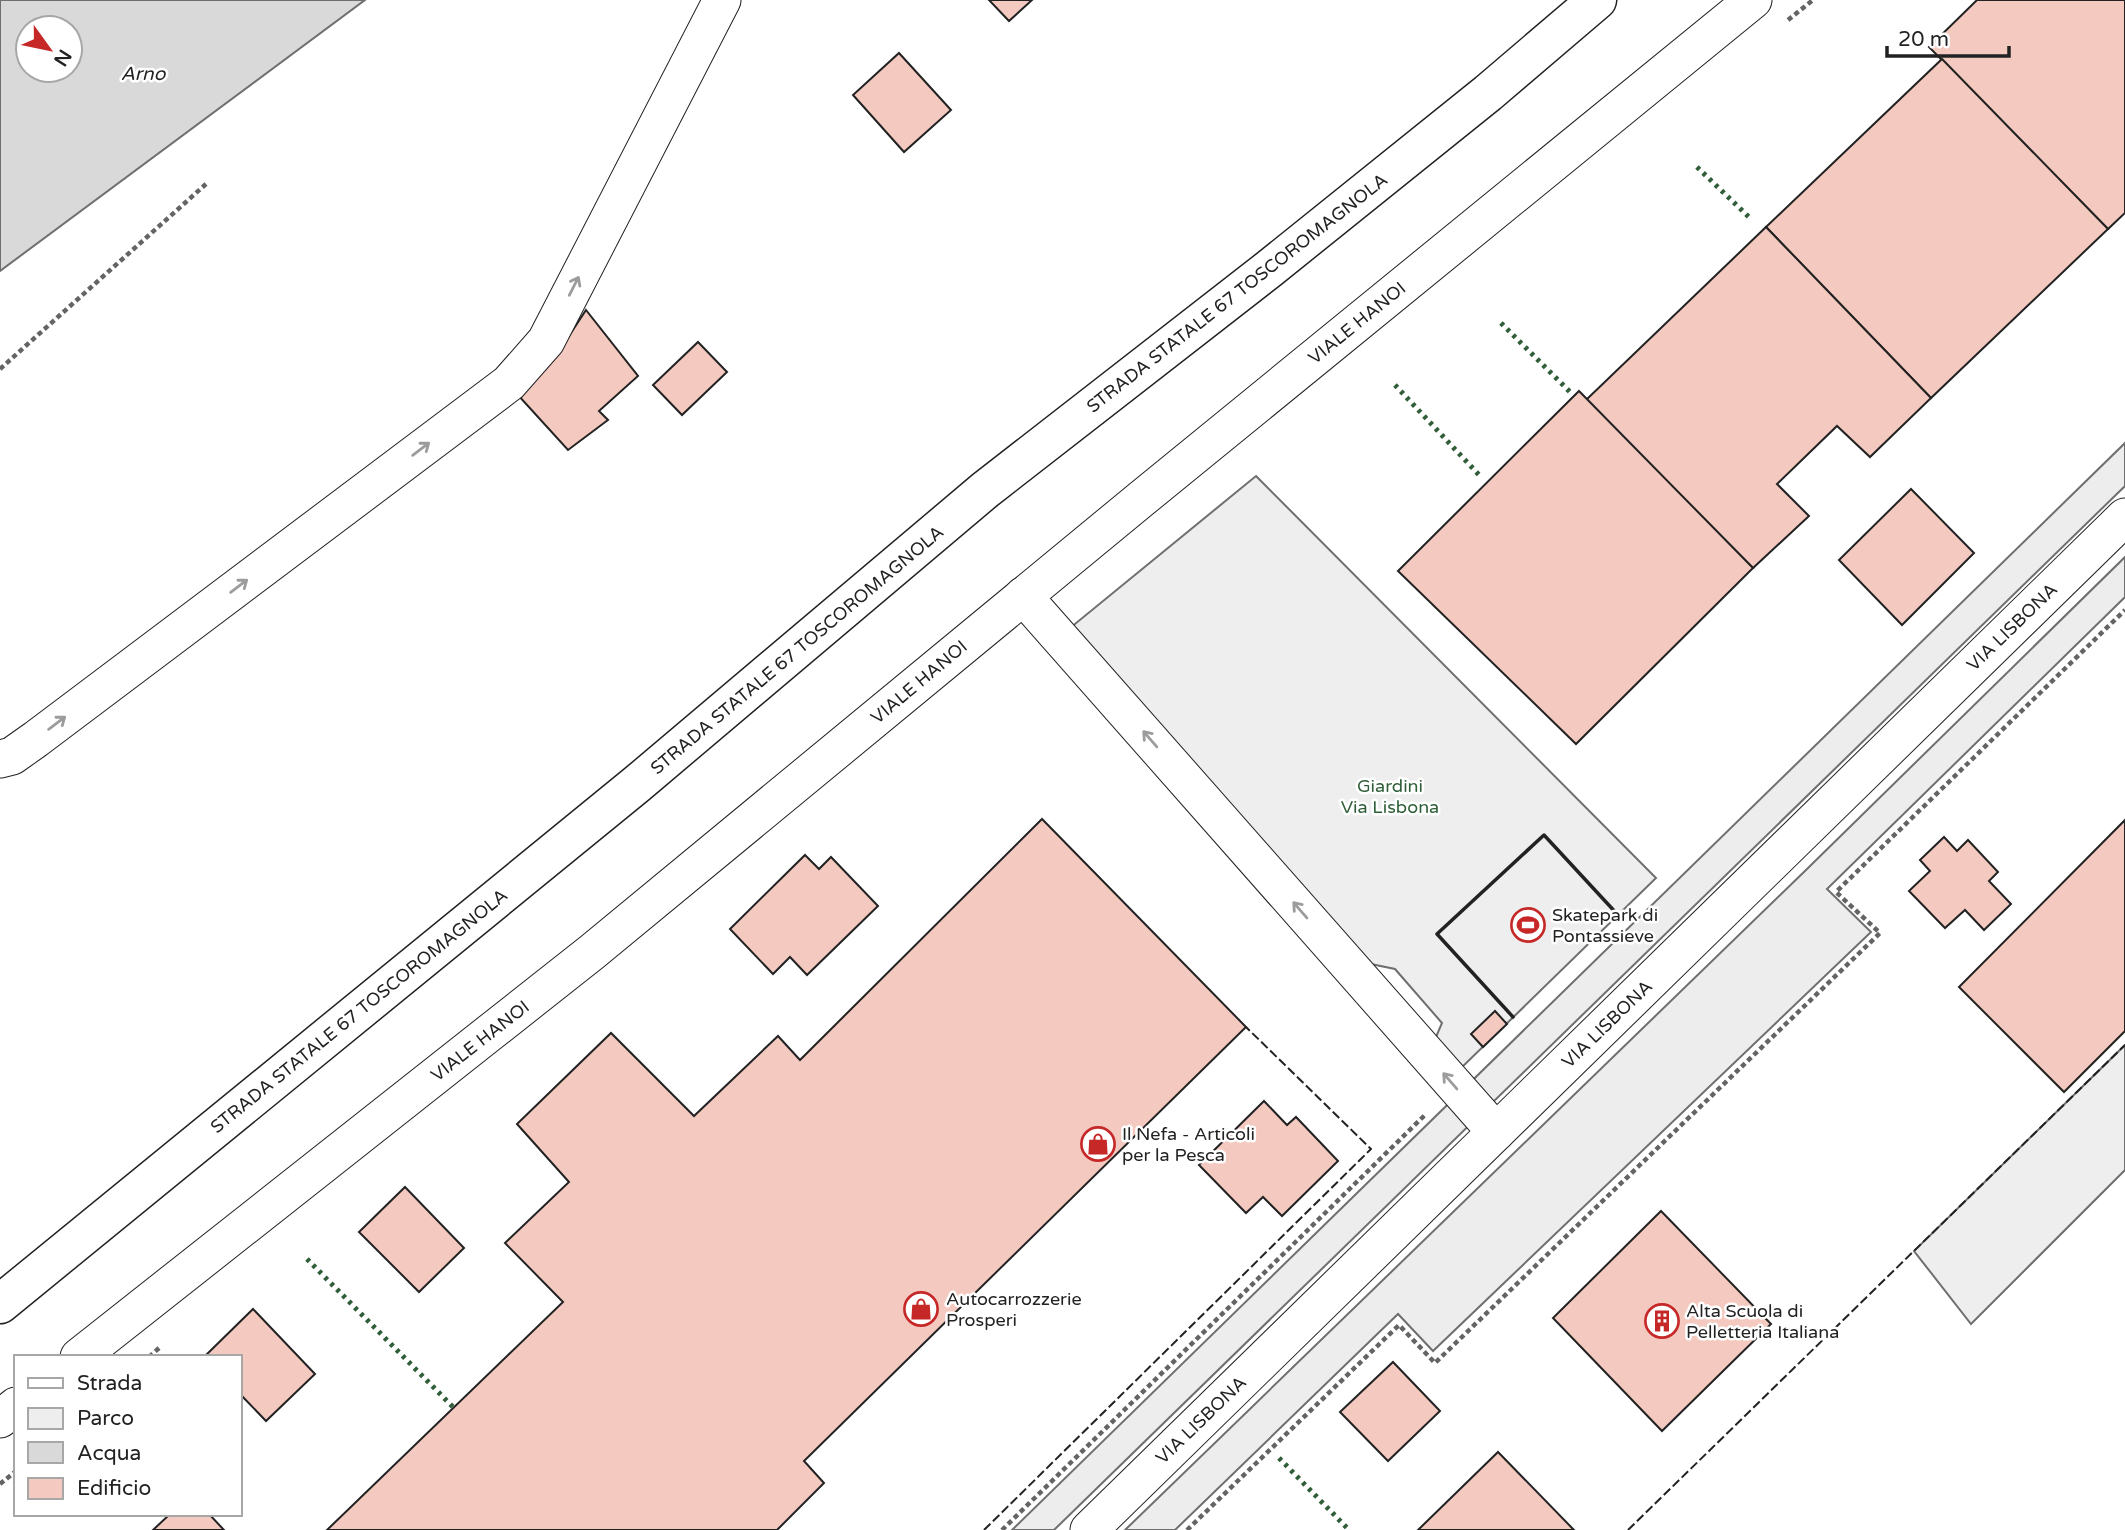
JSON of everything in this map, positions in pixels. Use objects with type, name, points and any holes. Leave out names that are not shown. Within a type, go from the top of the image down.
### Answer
[{"type":"main road","name":"STRADA STATALE 67 TOSCOROMAGNOLA","points":[[0,1304],[637,784],[985,490],[1269,269],[1488,93],[1597,0]]},
{"type":"street","points":[[0,760],[36,739],[509,383],[546,341],[722,0]]},
{"type":"street","name":"VIALE HANOI","points":[[82,1355],[592,952],[1753,0]]},
{"type":"street","name":"VIA LISBONA","points":[[1089,1530],[2125,517]]},
{"type":"street","points":[[1023,596],[1496,1132]]},
{"type":"street","points":[[0,1419],[14,1408]]},
{"type":"path","points":[[0,369],[206,184]]},
{"type":"path","points":[[1187,1530],[1399,1325],[1434,1363],[1880,933],[1836,892],[2125,610]]},
{"type":"path","points":[[1002,1530],[1427,1112]]},
{"type":"path","points":[[0,1484],[14,1473]]},
{"type":"green space","name":"Giardini Via Lisbona","points":[[1256,476],[1656,878],[1456,1073],[1433,1044],[1442,1023],[1395,969],[1361,962],[1070,628]]},
{"type":"green space","points":[[2125,1045],[2125,1170],[1971,1324],[1914,1251]]},
{"type":"shaded area","points":[[2125,443],[2125,486],[1054,1530],[1012,1530]]},
{"type":"shaded area","points":[[2125,557],[2125,597],[1827,889],[1871,932],[1433,1351],[1398,1314],[1175,1530],[1125,1530],[1807,869]]},
{"type":"water","name":"Arno","points":[[0,0],[365,0],[0,271]]},
{"type":"building","points":[[989,0],[1032,0],[1009,21]]},
{"type":"building","points":[[1977,0],[2125,0],[2125,213],[2108,229],[1929,47]]},
{"type":"building","points":[[899,53],[951,110],[904,152],[853,95]]},
{"type":"building","points":[[1942,59],[2108,229],[1931,398],[1766,227]]},
{"type":"building","points":[[1766,227],[1931,398],[1870,457],[1837,426],[1777,484],[1809,516],[1753,568],[1586,400]]},
{"type":"building","points":[[586,310],[638,376],[599,411],[608,420],[568,450],[517,394],[561,348]]},
{"type":"building","points":[[698,342],[727,372],[682,415],[653,385]]},
{"type":"building","points":[[1579,391],[1753,568],[1576,744],[1398,571]]},
{"type":"building","points":[[1911,489],[1974,553],[1902,625],[1839,560]]},
{"type":"building","points":[[1042,819],[1246,1027],[804,1461],[824,1483],[777,1530],[327,1530],[563,1302],[505,1243],[569,1182],[517,1124],[611,1033],[694,1116],[778,1036],[800,1060]]},
{"type":"building","points":[[2125,820],[2125,1031],[2064,1092],[1959,987]]},
{"type":"building","points":[[1944,837],[1957,851],[1968,840],[1998,872],[1989,881],[2011,904],[1984,930],[1965,910],[1945,928],[1909,891],[1930,871],[1920,860]]},
{"type":"building","points":[[805,855],[819,869],[831,857],[878,906],[807,975],[790,957],[773,974],[730,929]]},
{"type":"building","points":[[1495,1011],[1507,1024],[1483,1047],[1471,1034]]},
{"type":"building","points":[[1264,1101],[1287,1125],[1296,1117],[1338,1161],[1282,1216],[1263,1197],[1246,1213],[1199,1165]]},
{"type":"building","points":[[405,1187],[464,1248],[419,1292],[359,1232]]},
{"type":"building","name":"Alta Scuola di Pelletteria Italiana","points":[[1661,1211],[1771,1324],[1662,1431],[1553,1318]]},
{"type":"building","points":[[253,1309],[315,1374],[266,1421],[242,1396],[242,1355],[206,1355]]},
{"type":"building","points":[[1393,1362],[1440,1411],[1388,1461],[1340,1412]]},
{"type":"building","points":[[1498,1452],[1574,1530],[1418,1530]]},
{"type":"building","points":[[168,1516],[211,1516],[224,1530],[153,1530]]},
{"type":"hedge","points":[[1697,167],[1752,220]]},
{"type":"hedge","points":[[1501,323],[1570,392]]},
{"type":"hedge","points":[[1395,385],[1480,476]]},
{"type":"hedge","points":[[307,1259],[453,1407]]},
{"type":"hedge","points":[[1279,1458],[1349,1530]]},
{"type":"fence","points":[[984,1530],[1371,1149],[1246,1027]]},
{"type":"fence","points":[[1628,1530],[2125,1045]]},
{"type":"wall","points":[[1513,1017],[1437,934],[1544,835],[1618,915]]},
{"type":"place","name":"Skatepark di Pontassieve","points":[[1528,925]]},
{"type":"place","name":"Il Nefa - Articoli per la Pesca","points":[[1098,1144]]},
{"type":"place","name":"Autocarrozzerie Prosperi","points":[[921,1309]]},
{"type":"place","name":"Alta Scuola di Pelletteria Italiana","points":[[1662,1321]]}]
